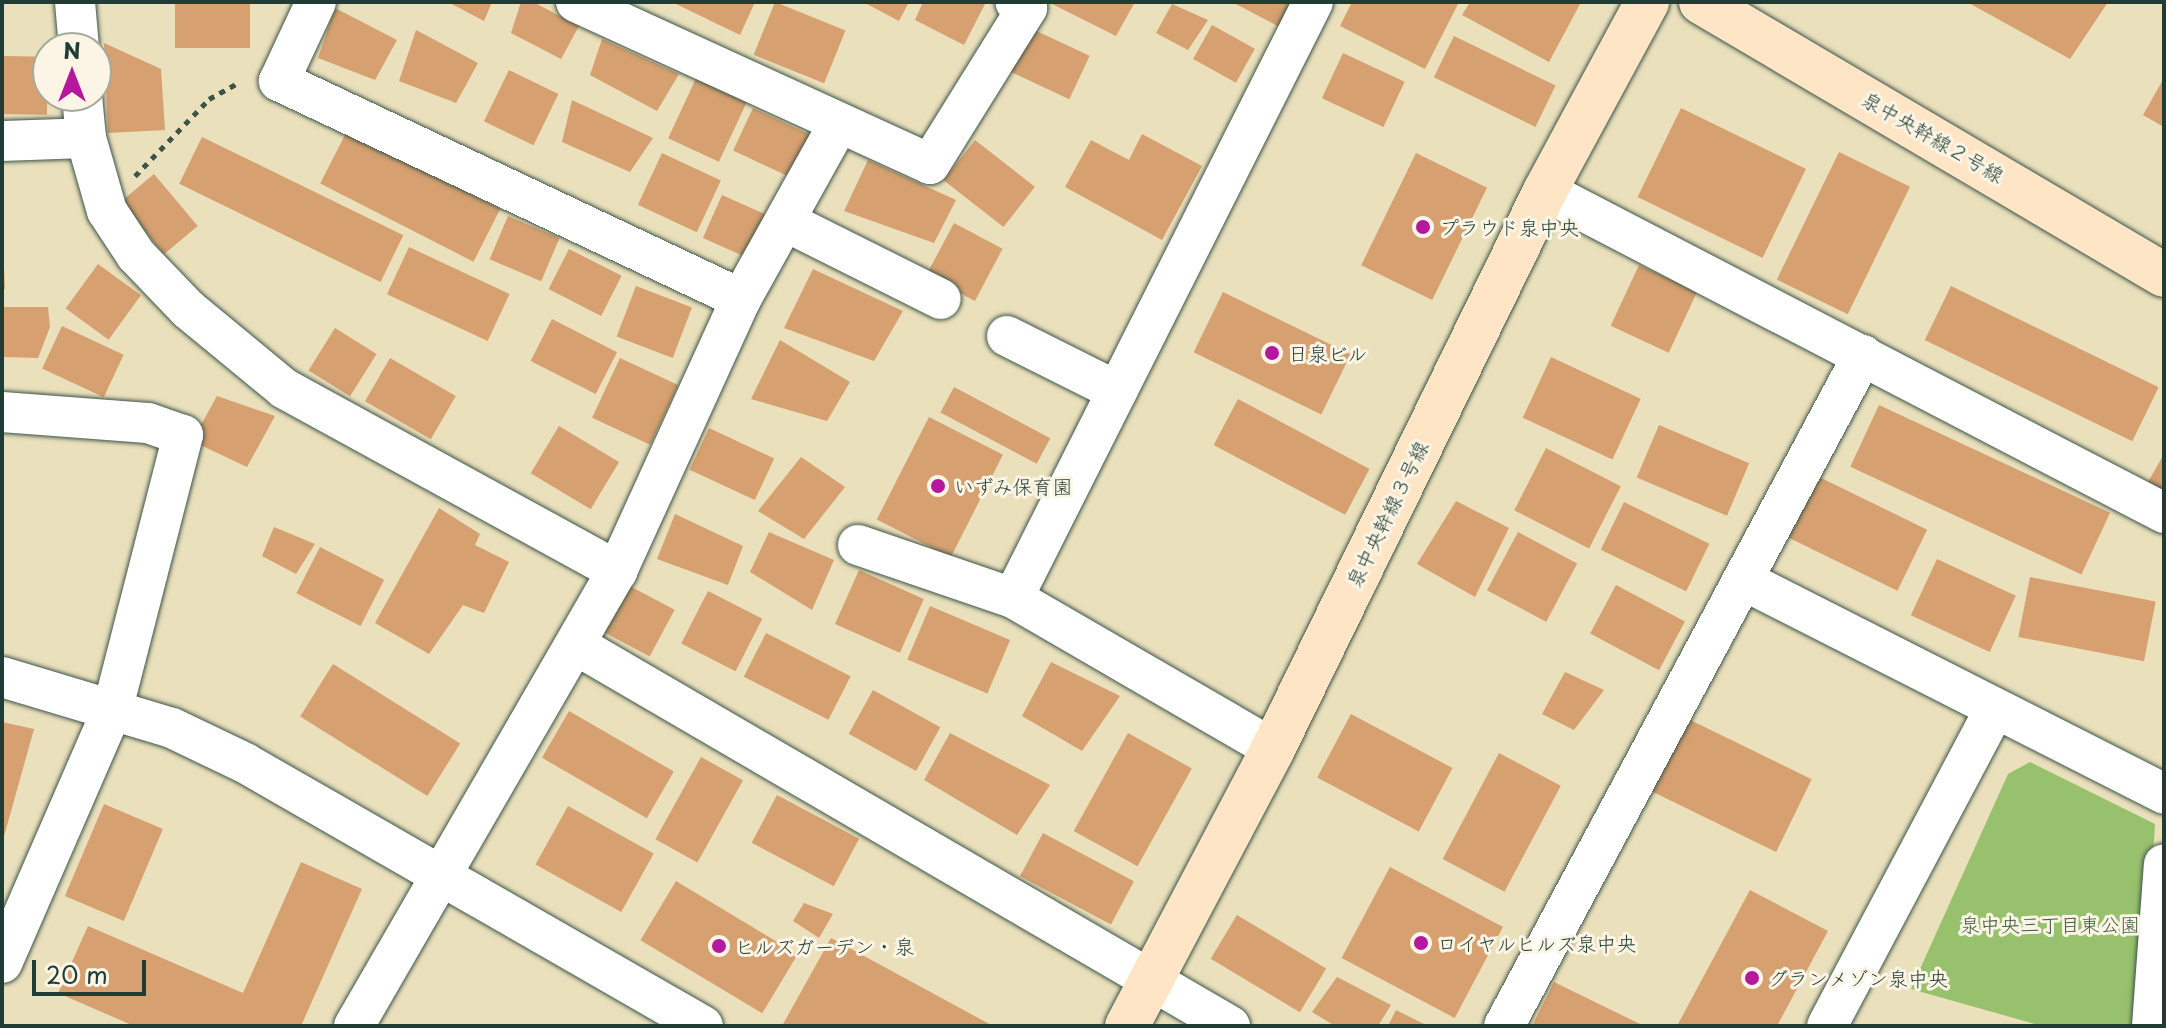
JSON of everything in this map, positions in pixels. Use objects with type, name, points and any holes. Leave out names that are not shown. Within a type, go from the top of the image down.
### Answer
[{"type":"street","points":[[75,2],[78,32]]},
{"type":"street","points":[[316,2],[279,81],[741,299]]},
{"type":"street","points":[[576,2],[838,125],[930,164],[1027,8],[1015,2]]},
{"type":"street","points":[[1013,598],[1313,2]]},
{"type":"street","name":"泉中央幹線３号線","points":[[1127,1026],[1273,749],[1545,191],[1647,2]]},
{"type":"street","name":"泉中央幹線２号線","points":[[1701,2],[2164,275]]},
{"type":"street","points":[[84,112],[86,138],[107,211],[136,255],[189,310],[285,389],[617,571]]},
{"type":"street","points":[[354,1026],[439,872],[617,571],[741,299],[838,125]]},
{"type":"street","points":[[2,141],[86,138]]},
{"type":"street","points":[[1545,191],[2164,513]]},
{"type":"street","points":[[785,221],[941,299]]},
{"type":"street","points":[[1007,336],[1117,391]]},
{"type":"street","points":[[1504,1026],[1863,355]]},
{"type":"street","points":[[2,412],[148,423],[183,435],[113,708],[2,963]]},
{"type":"street","points":[[858,545],[1013,598],[1273,749]]},
{"type":"street","points":[[1743,580],[2164,794]]},
{"type":"street","points":[[576,645],[1230,1026]]},
{"type":"street","points":[[2,677],[172,728],[245,763],[703,1026]]},
{"type":"street","points":[[1827,1026],[1994,710]]},
{"type":"street","points":[[2152,1026],[2164,864]]},
{"type":"path","points":[[107,211],[209,99],[247,78]]},
{"type":"green space","name":"泉中央三丁目東公園","points":[[2030,762],[2155,824],[2142,1026],[2042,1026],[1911,989],[2008,774]]},
{"type":"building","points":[[175,2],[250,2],[250,48],[175,48]]},
{"type":"building","points":[[448,2],[492,2],[484,21]]},
{"type":"building","points":[[521,2],[533,2],[579,26],[561,59],[511,33]]},
{"type":"building","points":[[672,2],[755,2],[740,35]]},
{"type":"building","points":[[775,2],[845,30],[824,83],[754,55]]},
{"type":"building","points":[[863,2],[909,2],[899,21]]},
{"type":"building","points":[[923,2],[985,4],[964,45],[915,20]]},
{"type":"building","points":[[1048,2],[1135,2],[1116,36]]},
{"type":"building","points":[[1232,2],[1300,2],[1287,31]]},
{"type":"building","points":[[1352,2],[1459,2],[1425,69],[1340,26]]},
{"type":"building","points":[[1470,2],[1580,4],[1549,62],[1462,15]]},
{"type":"building","points":[[1967,2],[2108,2],[2070,59]]},
{"type":"building","points":[[1172,4],[1208,20],[1188,50],[1156,33]]},
{"type":"building","points":[[335,8],[397,40],[375,80],[318,58]]},
{"type":"building","points":[[1212,25],[1255,49],[1236,83],[1193,59]]},
{"type":"building","points":[[1028,27],[1090,56],[1069,99],[1008,71]]},
{"type":"building","points":[[416,30],[478,63],[456,103],[399,81]]},
{"type":"building","points":[[1454,36],[1556,86],[1535,127],[1434,77]]},
{"type":"building","points":[[602,39],[679,74],[657,111],[590,75]]},
{"type":"building","points":[[112,47],[161,69],[165,130],[108,133],[107,112],[112,112]]},
{"type":"building","points":[[1343,53],[1405,82],[1383,127],[1322,98]]},
{"type":"building","points":[[2,56],[32,57],[32,112],[47,112],[47,115],[2,114]]},
{"type":"building","points":[[509,70],[558,94],[533,145],[484,121]]},
{"type":"building","points":[[699,72],[750,96],[719,162],[668,138]]},
{"type":"building","points":[[2164,78],[2164,127],[2143,115]]},
{"type":"building","points":[[572,100],[653,138],[630,172],[562,142]]},
{"type":"building","points":[[753,108],[816,138],[797,180],[733,151]]},
{"type":"building","points":[[1681,108],[1806,169],[1763,258],[1638,197]]},
{"type":"building","points":[[347,131],[500,209],[473,262],[320,184]]},
{"type":"building","points":[[1142,134],[1202,166],[1162,240],[1065,187],[1091,140],[1129,160]]},
{"type":"building","points":[[202,137],[403,235],[381,282],[179,184]]},
{"type":"building","points":[[975,140],[1035,187],[1003,227],[944,180]]},
{"type":"building","points":[[1839,152],[1910,187],[1848,314],[1777,280]]},
{"type":"building","points":[[662,153],[721,180],[697,232],[638,205]]},
{"type":"building","name":"プラウド泉中央","points":[[1416,153],[1487,188],[1432,300],[1361,265]]},
{"type":"building","points":[[868,160],[956,200],[934,243],[844,211]]},
{"type":"building","points":[[154,174],[198,226],[164,254],[120,202]]},
{"type":"building","points":[[722,195],[771,217],[752,260],[703,238]]},
{"type":"building","points":[[508,216],[560,238],[541,281],[490,259]]},
{"type":"building","points":[[954,223],[1003,249],[975,301],[926,275]]},
{"type":"building","points":[[2,227],[5,289],[2,289]]},
{"type":"building","points":[[409,247],[510,294],[488,341],[387,294]]},
{"type":"building","points":[[569,249],[622,276],[601,316],[549,289]]},
{"type":"building","points":[[98,264],[141,295],[109,340],[66,308]]},
{"type":"building","points":[[1639,265],[1697,292],[1669,353],[1611,326]]},
{"type":"building","points":[[813,269],[903,311],[874,361],[784,328]]},
{"type":"building","points":[[636,286],[692,308],[673,358],[617,336]]},
{"type":"building","points":[[1951,286],[2159,387],[2132,441],[1925,340]]},
{"type":"building","name":"日泉ビル","points":[[1223,292],[1351,354],[1321,414],[1194,352]]},
{"type":"building","points":[[2,307],[48,307],[50,327],[38,358],[2,357]]},
{"type":"building","points":[[552,319],[617,352],[596,394],[531,361]]},
{"type":"building","points":[[62,326],[124,355],[104,397],[42,369]]},
{"type":"building","points":[[335,328],[377,354],[350,396],[309,370]]},
{"type":"building","points":[[780,340],[850,382],[827,421],[751,399]]},
{"type":"building","points":[[1551,357],[1641,399],[1612,460],[1523,418]]},
{"type":"building","points":[[390,358],[456,396],[431,439],[365,401]]},
{"type":"building","points":[[620,358],[678,385],[650,445],[592,418]]},
{"type":"building","points":[[954,387],[1050,438],[1037,464],[940,413]]},
{"type":"building","points":[[217,396],[275,416],[247,467],[192,441]]},
{"type":"building","points":[[1238,399],[1370,469],[1345,515],[1214,445]]},
{"type":"building","points":[[1879,405],[2110,513],[2081,574],[1850,467]]},
{"type":"building","name":"いずみ保育園","points":[[929,417],[1003,455],[951,557],[877,519]]},
{"type":"building","points":[[1659,425],[1749,463],[1727,516],[1637,477]]},
{"type":"building","points":[[559,426],[619,462],[591,509],[531,473]]},
{"type":"building","points":[[709,428],[774,458],[755,500],[690,470]]},
{"type":"building","points":[[1546,448],[1621,486],[1589,549],[1514,510]]},
{"type":"building","points":[[2164,454],[2164,491],[2148,482]]},
{"type":"building","points":[[801,457],[845,487],[804,539],[758,511]]},
{"type":"building","points":[[1813,474],[1927,530],[1897,591],[1783,535]]},
{"type":"building","points":[[1456,501],[1509,528],[1475,597],[1417,564]]},
{"type":"building","points":[[1624,502],[1709,544],[1686,591],[1601,550]]},
{"type":"building","points":[[439,508],[480,534],[475,545],[509,562],[484,613],[463,605],[429,654],[375,623]]},
{"type":"building","points":[[675,514],[743,546],[728,585],[657,559]]},
{"type":"building","points":[[274,527],[315,544],[296,574],[262,556]]},
{"type":"building","points":[[769,532],[834,560],[812,610],[750,572]]},
{"type":"building","points":[[1518,532],[1577,563],[1546,622],[1487,590]]},
{"type":"building","points":[[320,547],[384,580],[361,626],[296,593]]},
{"type":"building","points":[[1937,559],[2016,596],[1990,652],[1911,615]]},
{"type":"building","points":[[859,570],[924,599],[900,653],[835,624]]},
{"type":"building","points":[[2030,577],[2156,601],[2144,661],[2018,637]]},
{"type":"building","points":[[626,584],[675,610],[650,657],[601,631]]},
{"type":"building","points":[[1616,585],[1685,622],[1659,670],[1590,634]]},
{"type":"building","points":[[708,591],[762,619],[736,671],[681,644]]},
{"type":"building","points":[[930,606],[1010,640],[987,693],[907,659]]},
{"type":"building","points":[[766,633],[851,676],[828,720],[744,677]]},
{"type":"building","points":[[1051,662],[1120,696],[1082,751],[1022,716]]},
{"type":"building","points":[[333,664],[460,743],[427,796],[300,717]]},
{"type":"building","points":[[1565,672],[1604,690],[1574,730],[1542,714]]},
{"type":"building","points":[[873,690],[940,727],[916,771],[849,734]]},
{"type":"building","points":[[569,711],[674,772],[647,818],[542,758]]},
{"type":"building","points":[[1351,714],[1453,768],[1419,832],[1317,778]]},
{"type":"building","points":[[1684,717],[1812,779],[1776,852],[1648,790]]},
{"type":"building","points":[[2,722],[34,729],[3,840],[2,840]]},
{"type":"building","points":[[950,733],[1050,785],[1017,835],[924,780]]},
{"type":"building","points":[[1128,733],[1192,768],[1138,866],[1074,831]]},
{"type":"building","points":[[1499,753],[1561,786],[1504,892],[1443,859]]},
{"type":"building","points":[[701,757],[743,780],[697,862],[655,839]]},
{"type":"building","points":[[777,795],[859,839],[834,886],[752,843]]},
{"type":"building","points":[[104,804],[163,829],[124,921],[65,896]]},
{"type":"building","points":[[568,806],[654,854],[621,912],[536,865]]},
{"type":"building","points":[[1043,833],[1134,881],[1111,925],[1020,876]]},
{"type":"building","points":[[301,862],[362,889],[301,1026],[134,1026],[58,993],[88,926],[243,993]]},
{"type":"building","name":"ロイヤルヒルズ泉中央","points":[[1390,867],[1503,927],[1455,1018],[1342,958]]},
{"type":"building","name":"ヒルズガーデン・泉","points":[[676,881],[798,954],[762,1013],[640,940]]},
{"type":"building","name":"グランメゾン泉中央","points":[[1750,890],[1828,931],[1777,1026],[1677,1026]]},
{"type":"building","points":[[804,903],[833,914],[819,938],[793,921]]},
{"type":"building","points":[[1237,915],[1326,969],[1300,1012],[1211,959]]},
{"type":"building","points":[[831,938],[993,1026],[782,1026]]},
{"type":"building","points":[[1337,977],[1391,1005],[1378,1026],[1335,1026],[1312,1012]]},
{"type":"building","points":[[1554,982],[1644,1026],[1532,1026]]},
{"type":"building","points":[[1396,1010],[1428,1026],[1388,1026]]},
{"type":"place","name":"プラウド泉中央","points":[[1423,227]]},
{"type":"place","name":"日泉ビル","points":[[1272,353]]},
{"type":"place","name":"いずみ保育園","points":[[938,486]]},
{"type":"place","name":"ロイヤルヒルズ泉中央","points":[[1421,943]]},
{"type":"place","name":"ヒルズガーデン・泉","points":[[719,946]]},
{"type":"place","name":"グランメゾン泉中央","points":[[1752,978]]}]
